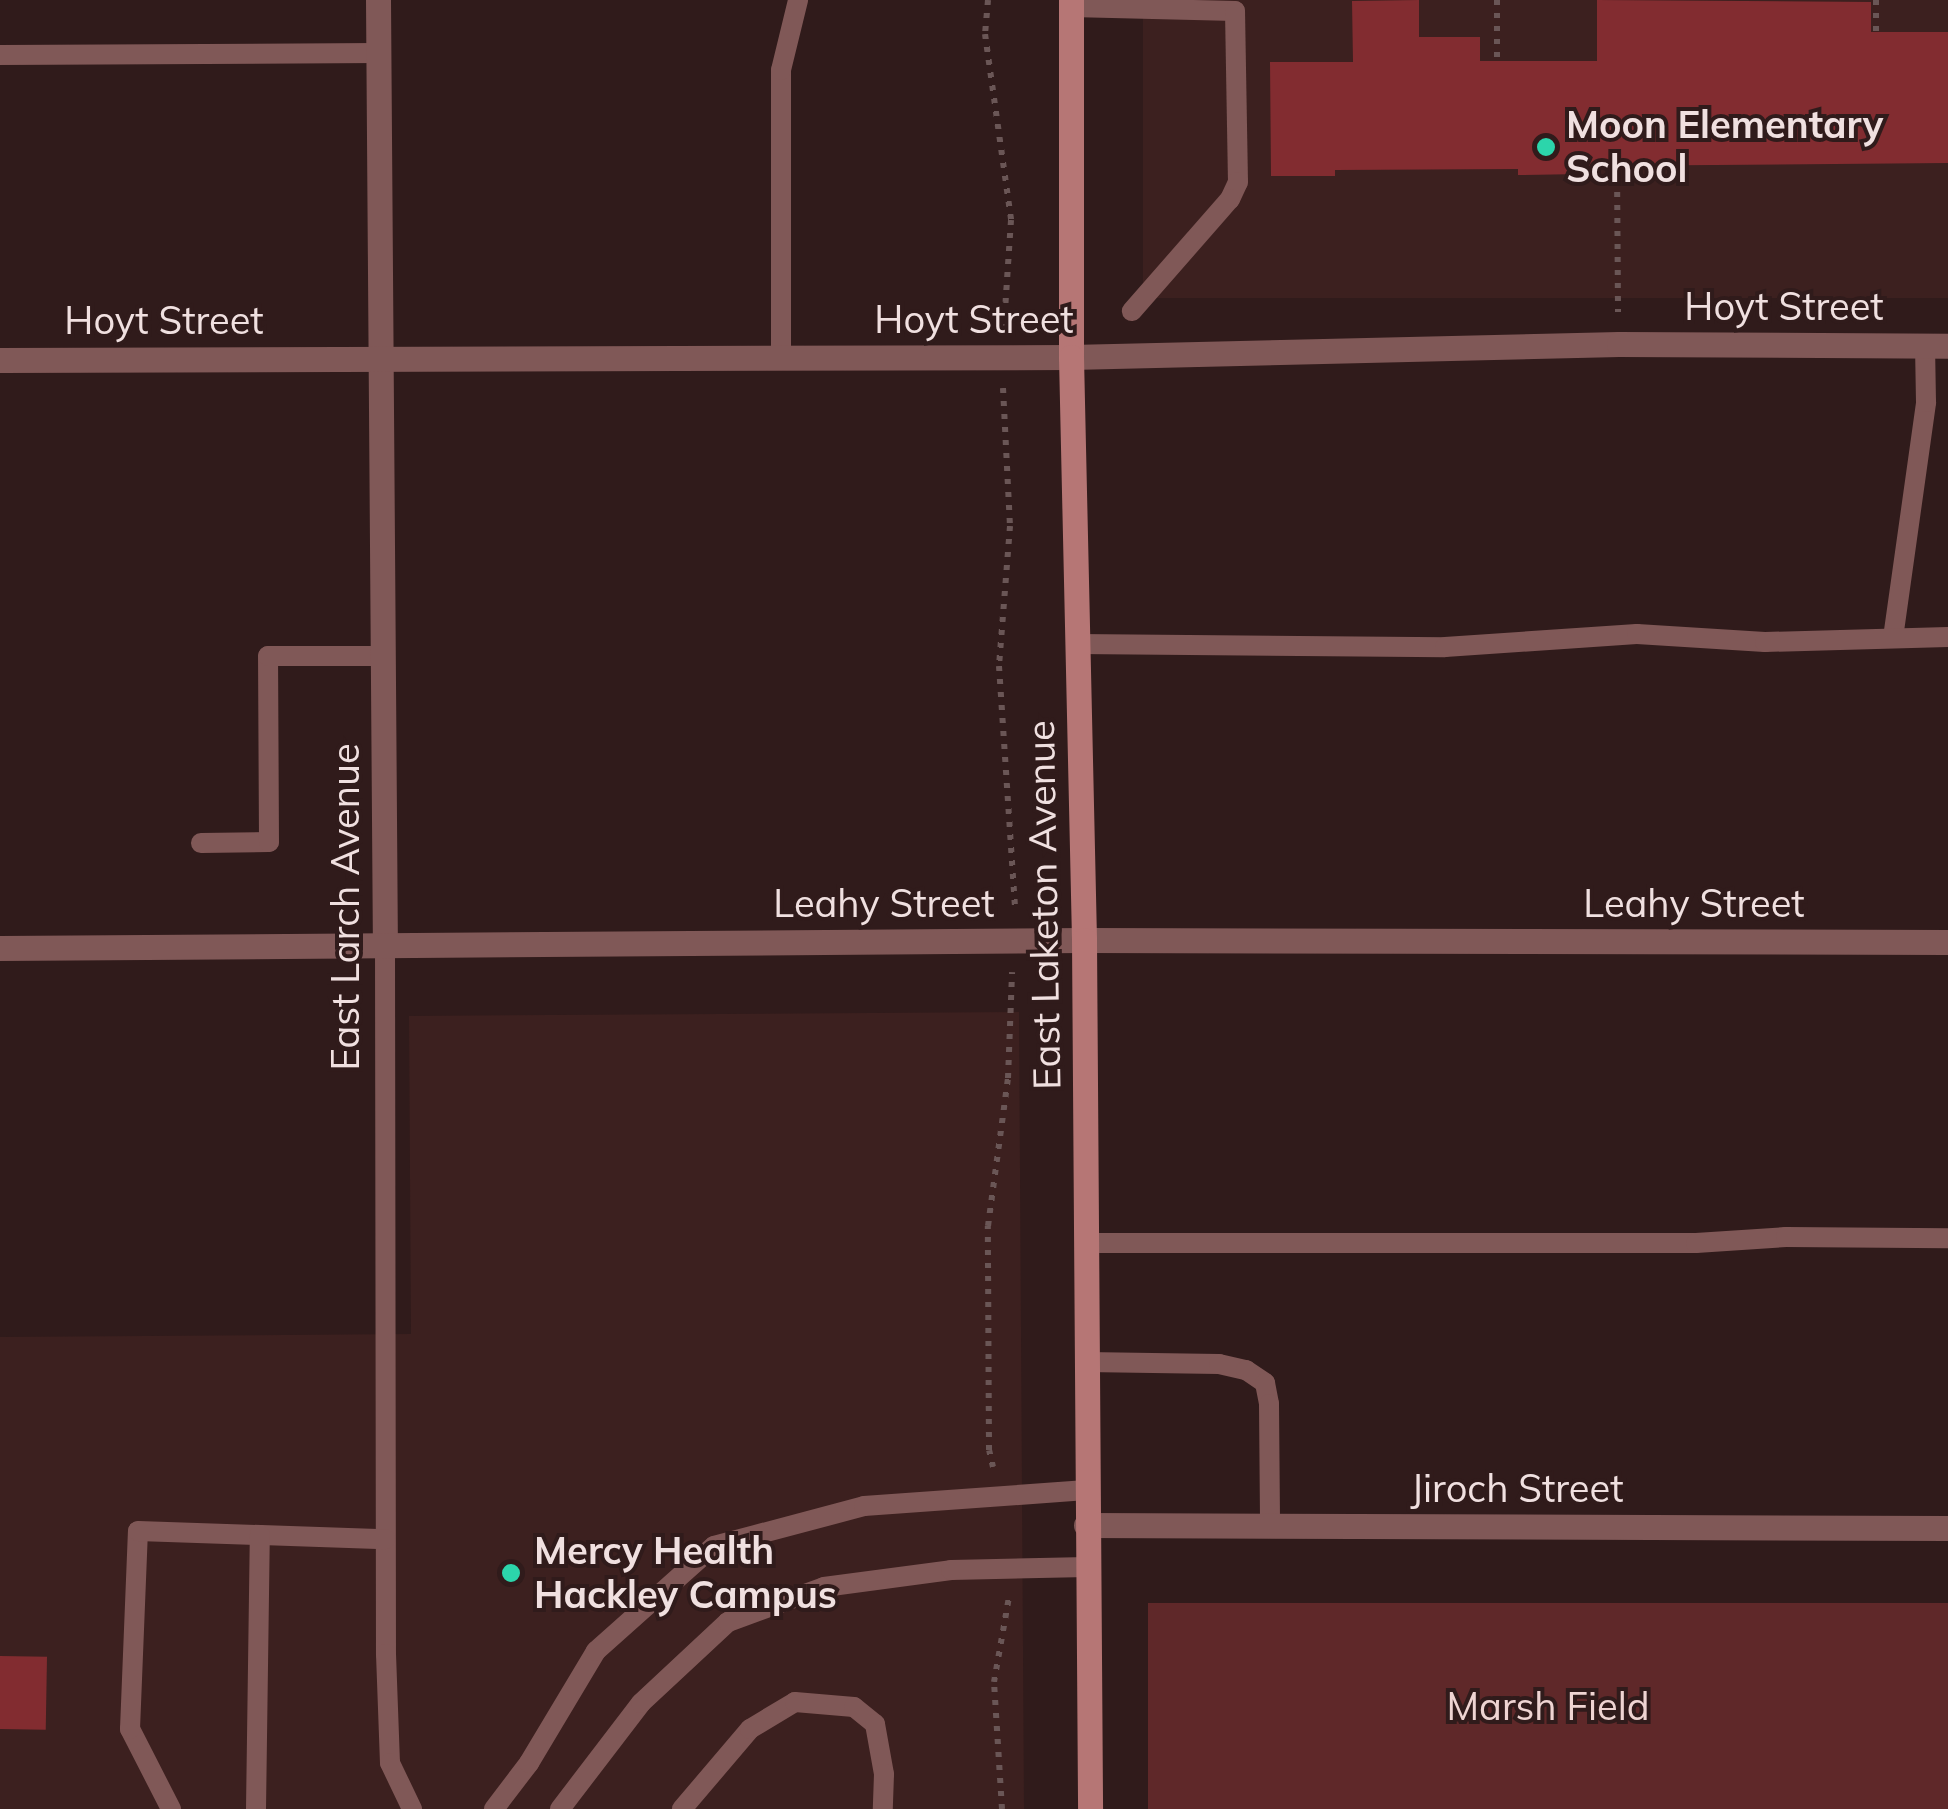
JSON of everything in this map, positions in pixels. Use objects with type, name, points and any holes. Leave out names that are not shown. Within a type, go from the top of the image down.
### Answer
[{"type":"main road","name":"East Laketon Avenue","points":[[1071,4],[1071,358],[1084,940],[1090,1809]]},
{"type":"street","name":"East Larch Avenue","points":[[378,0],[384,944]]},
{"type":"street","name":"Hoyt Street","points":[[0,360],[1071,358],[1619,344],[1936,346]]},
{"type":"street","name":"Leahy Street","points":[[0,948],[1084,940],[1948,942]]},
{"type":"street","name":"Jiroch Street","points":[[1086,1525],[1948,1528]]},
{"type":"lane","points":[[781,358],[781,70],[798,0]]},
{"type":"lane","points":[[1071,4],[1235,11],[1238,182],[1230,200],[1132,311]]},
{"type":"lane","points":[[0,55],[379,53]]},
{"type":"lane","points":[[1892,638],[1936,346]]},
{"type":"lane","points":[[1077,644],[1445,647],[1637,634],[1765,642],[1948,637]]},
{"type":"lane","points":[[201,843],[269,842],[268,656],[384,656]]},
{"type":"lane","name":"East Larch Avenue","points":[[384,944],[385,1539],[390,1763],[412,1809]]},
{"type":"lane","points":[[1085,1243],[1696,1244],[1786,1237],[1948,1238]]},
{"type":"lane","points":[[1086,1362],[1219,1364],[1246,1370],[1265,1383],[1270,1526]]},
{"type":"lane","points":[[494,1809],[529,1763],[596,1651],[714,1546],[864,1506],[1086,1490]]},
{"type":"lane","points":[[170,1809],[130,1728],[138,1531],[385,1539]]},
{"type":"lane","points":[[256,1809],[260,1536]]},
{"type":"lane","points":[[560,1809],[640,1702],[728,1622],[824,1587],[950,1570],[1087,1568]]},
{"type":"lane","points":[[682,1809],[694,1790],[750,1729],[795,1702],[854,1707],[875,1724],[884,1774],[884,1809]]},
{"type":"path","points":[[1497,0],[1497,60]]},
{"type":"path","points":[[1876,0],[1876,32]]},
{"type":"path","points":[[1618,166],[1619,344]]},
{"type":"shaded area","name":"Moon Elementary School","points":[[1143,0],[1948,0],[1948,298],[1143,298]]},
{"type":"shaded area","name":"Mercy Health Hackley Campus","points":[[1019,1012],[1024,1809],[0,1809],[0,1337],[411,1334],[409,1016]]},
{"type":"green space","name":"Marsh Field","points":[[1148,1603],[1948,1603],[1948,1809],[1148,1809]]},
{"type":"building","points":[[1419,0],[1419,37],[1480,37],[1480,61],[1597,61],[1597,0],[1871,2],[1871,32],[1948,32],[1948,163],[1582,166],[1582,174],[1518,175],[1518,169],[1335,170],[1335,176],[1271,176],[1270,62],[1353,62],[1352,1]]},
{"type":"building","points":[[0,1656],[47,1657],[46,1730],[0,1729]]},
{"type":"place","name":"Moon Elementary School","points":[[1546,147]]},
{"type":"place","name":"Mercy Health Hackley Campus","points":[[511,1573]]}]
